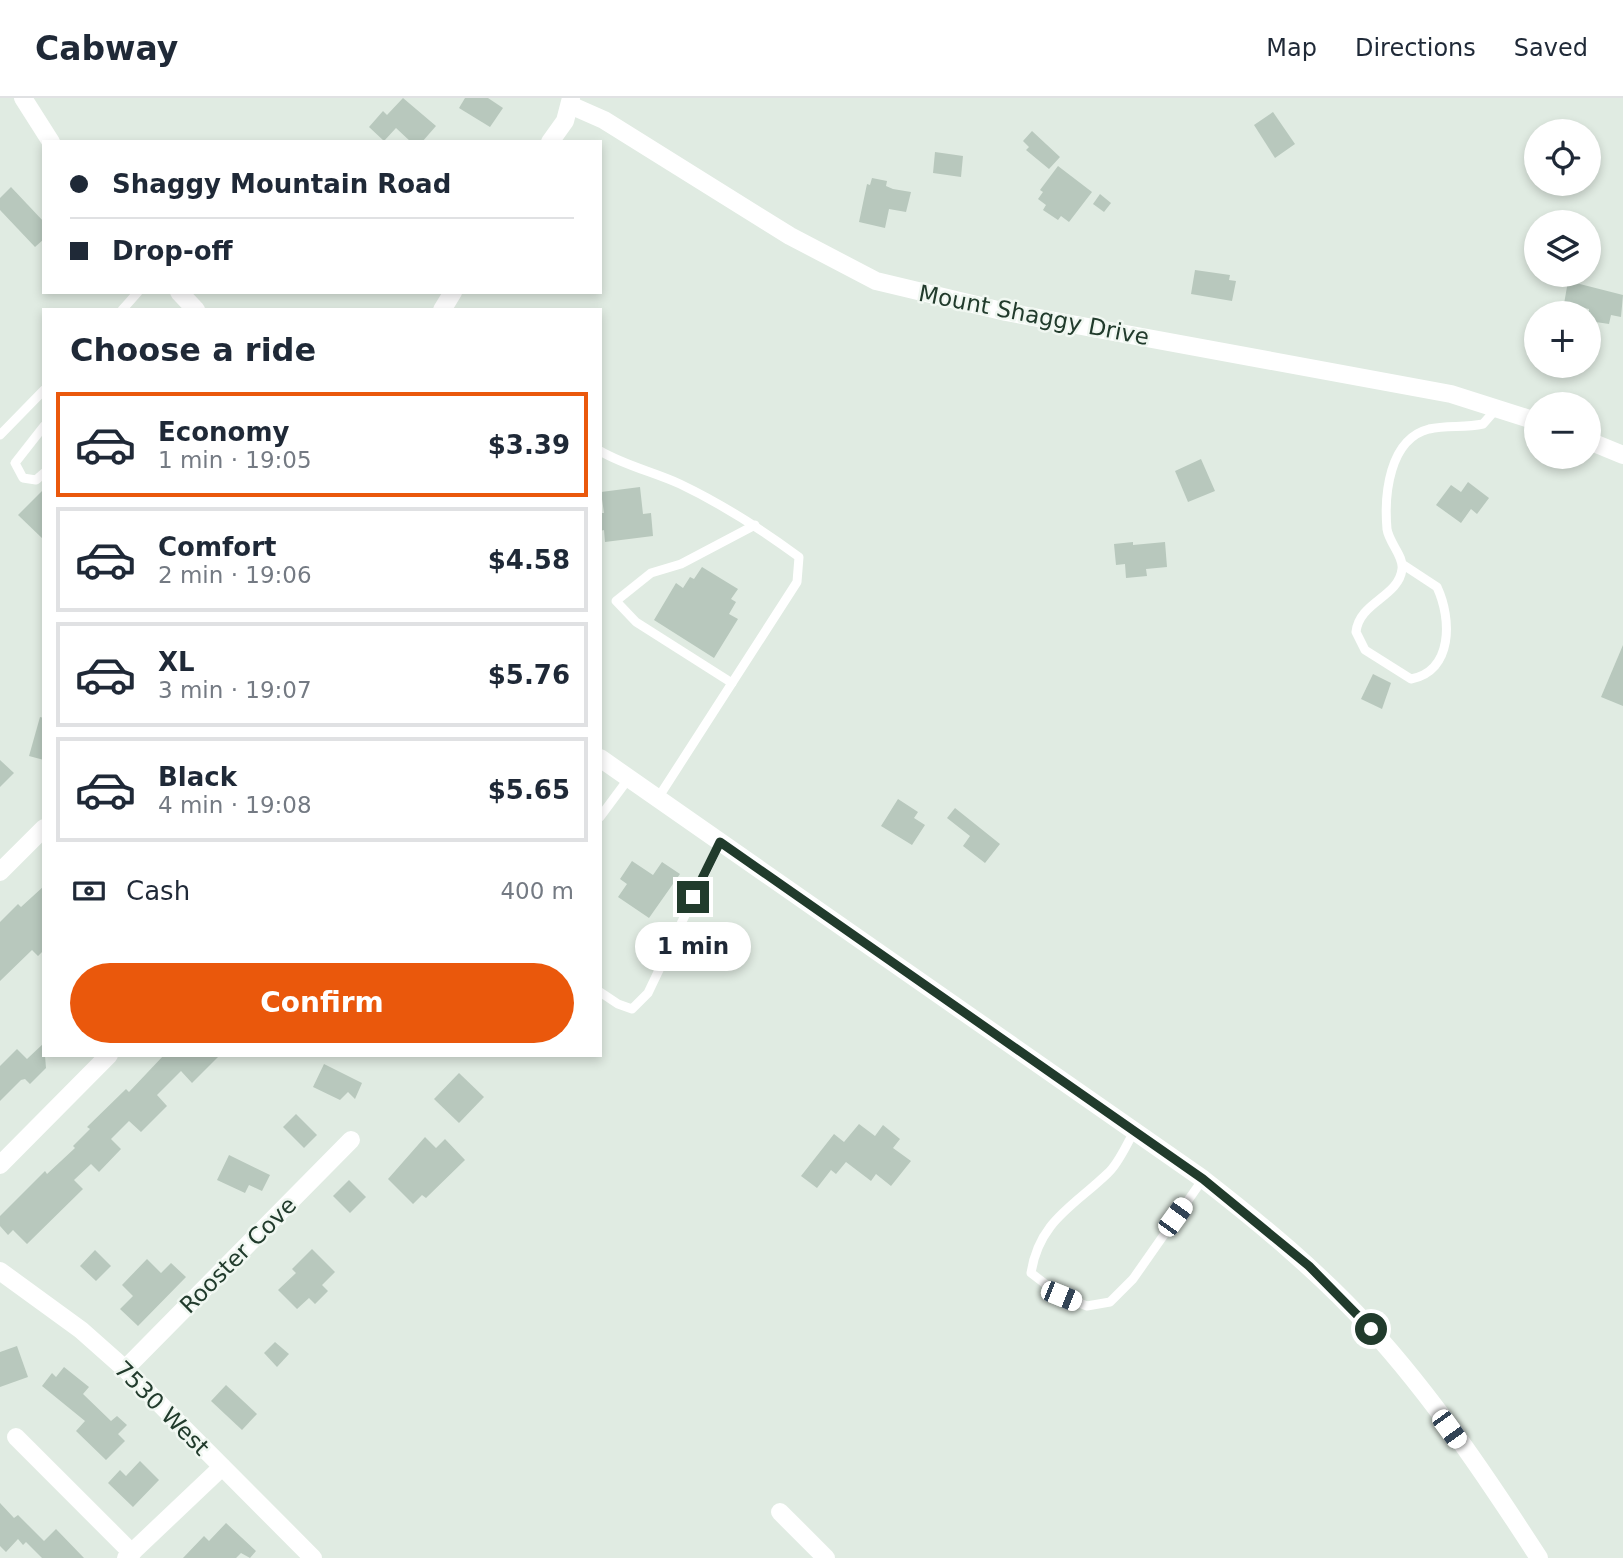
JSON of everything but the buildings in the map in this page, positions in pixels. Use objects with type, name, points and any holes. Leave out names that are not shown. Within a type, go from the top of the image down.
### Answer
[{"type":"street","points":[[23,98],[50,140]]},
{"type":"street","points":[[551,140],[565,121],[571,101]]},
{"type":"street","name":"Mount Shaggy Drive","points":[[571,101],[801,243],[876,281],[1006,312],[1451,394],[1524,417]]},
{"type":"street","points":[[181,294],[194,308]]},
{"type":"street","points":[[1601,446],[1623,455]]},
{"type":"street","points":[[602,759],[1203,1179],[1309,1266],[1371,1329],[1418,1386],[1539,1558]]},
{"type":"street","points":[[0,872],[42,830]]},
{"type":"street","points":[[0,1165],[107,1057]]},
{"type":"street","name":"Rooster Cove","points":[[125,1370],[351,1140]]},
{"type":"street","name":"7530 West","points":[[0,1271],[81,1330],[125,1370],[313,1558]]},
{"type":"street","points":[[16,1437],[129,1555],[222,1467]]},
{"type":"street","points":[[780,1512],[826,1558]]},
{"type":"lane","points":[[123,308],[136,294]]},
{"type":"lane","points":[[0,435],[42,392]]},
{"type":"lane","points":[[1402,564],[1398,579],[1361,614],[1356,632],[1365,650],[1411,678],[1421,677],[1437,665],[1443,655],[1446,624],[1437,587],[1402,564],[1387,529],[1390,484],[1399,451],[1415,434],[1439,428],[1483,424],[1498,407]]},
{"type":"lane","points":[[42,429],[15,463],[23,478],[36,480],[42,475]]},
{"type":"lane","points":[[602,453],[624,464],[679,483],[755,525],[799,557],[797,582],[658,798]]},
{"type":"lane","points":[[732,682],[636,622],[616,601],[652,573],[681,564],[755,525]]},
{"type":"lane","points":[[602,814],[629,778]]},
{"type":"lane","points":[[602,993],[632,1009],[648,993],[720,842]]},
{"type":"lane","points":[[1133,1132],[1111,1171],[1059,1214],[1034,1253],[1031,1273],[1061,1296],[1087,1306],[1110,1302],[1133,1279],[1203,1179]]},
{"type":"route","points":[[693,897],[720,842],[1203,1179],[1309,1266],[1371,1329]]}]
